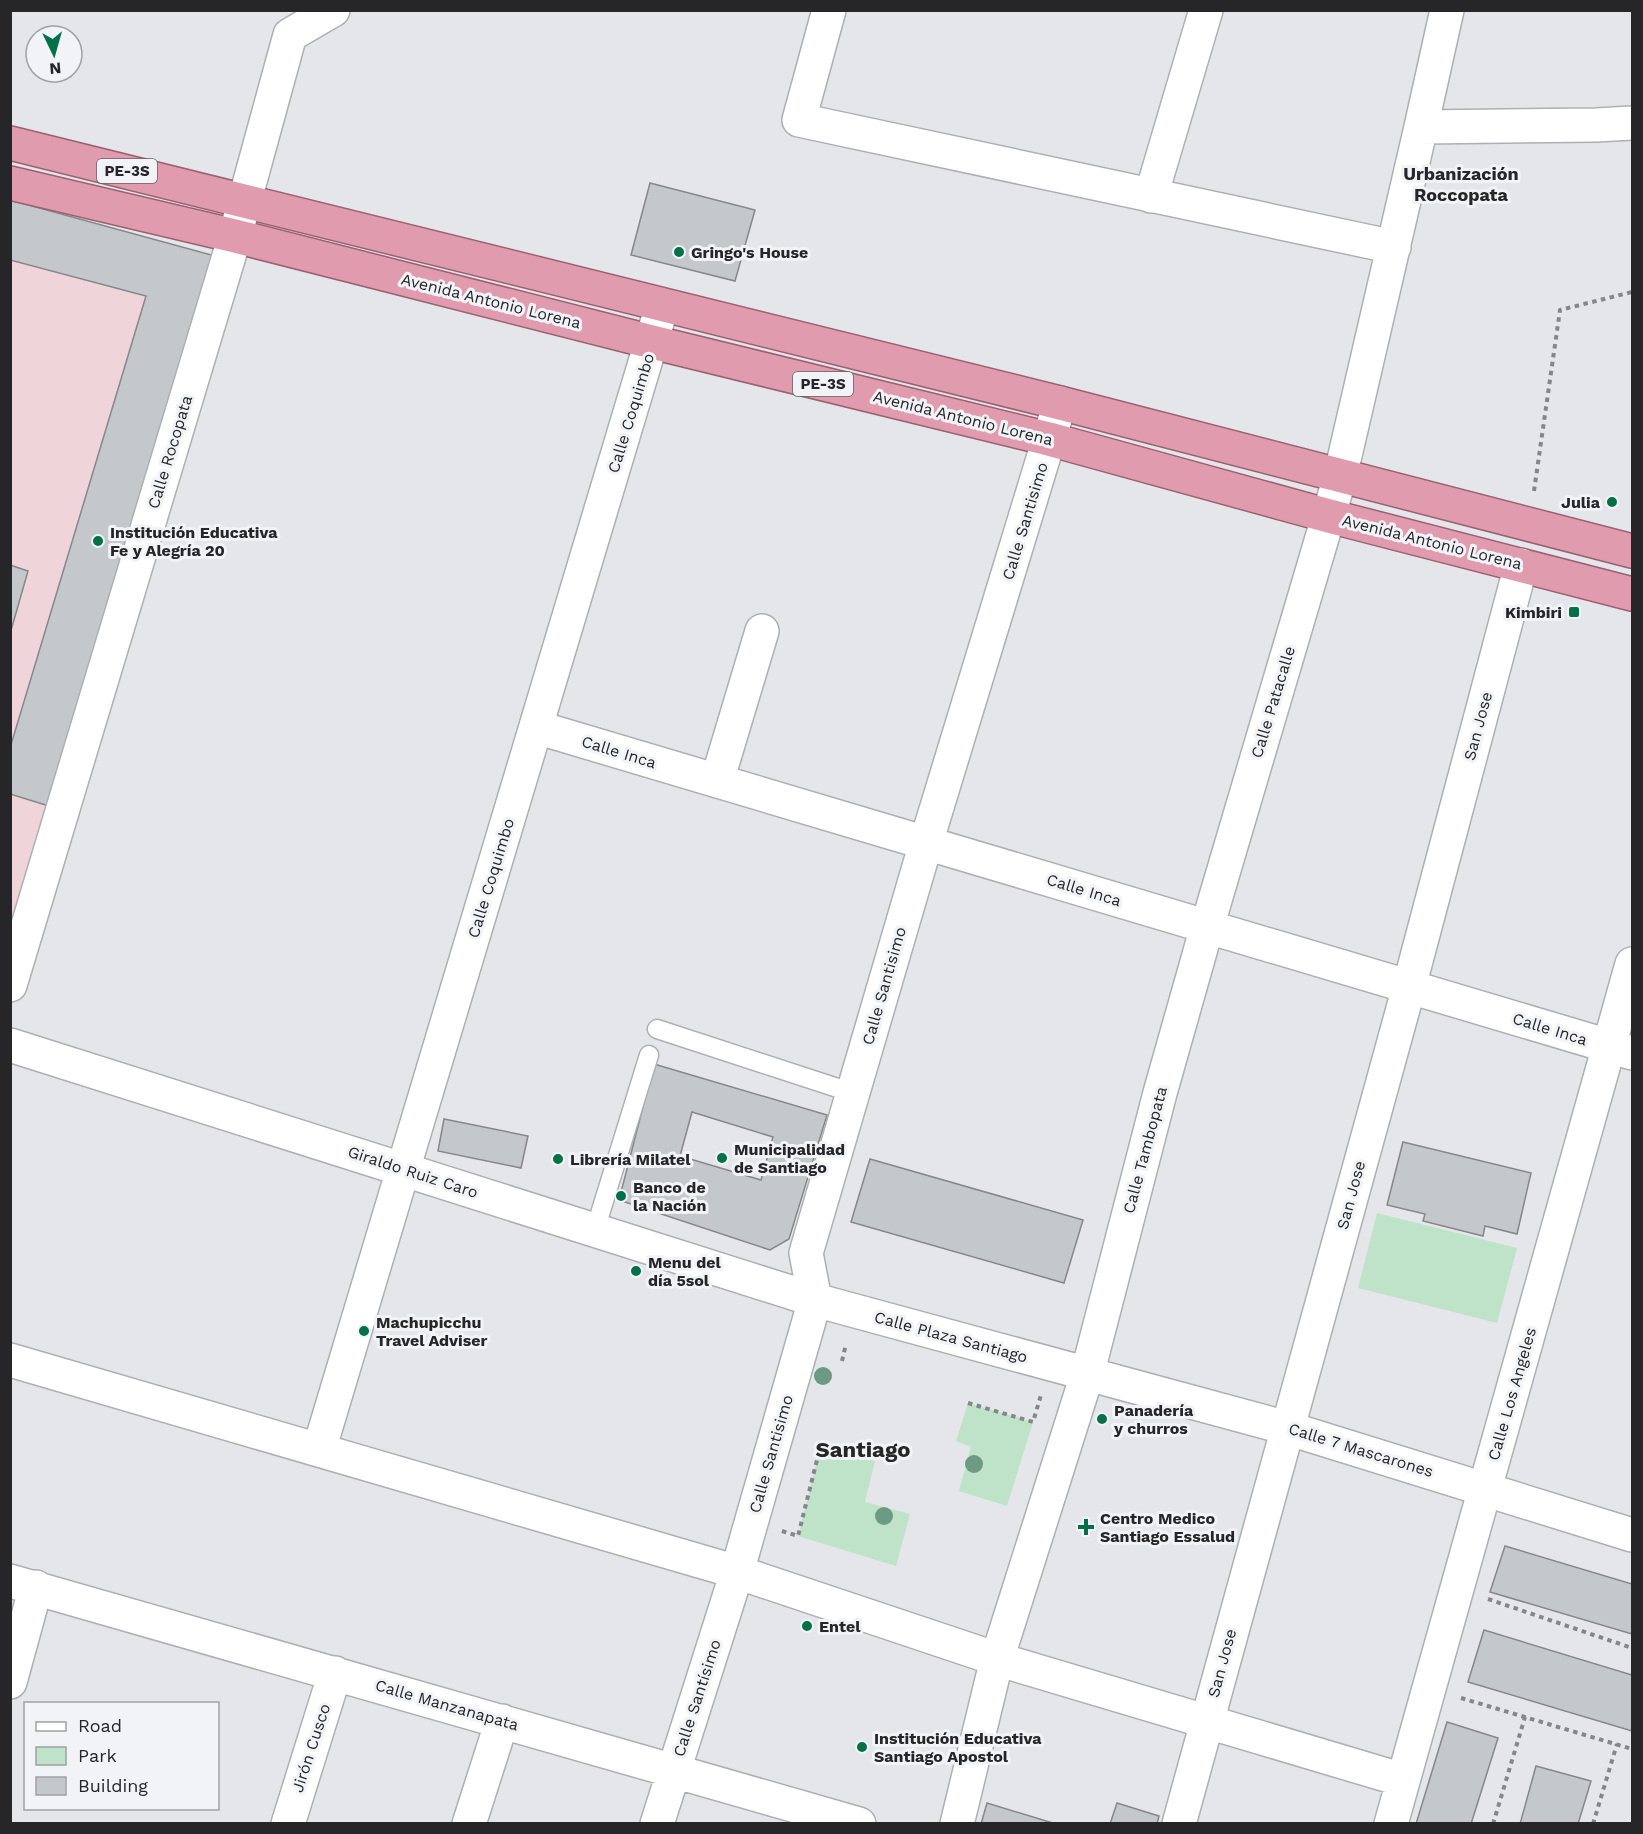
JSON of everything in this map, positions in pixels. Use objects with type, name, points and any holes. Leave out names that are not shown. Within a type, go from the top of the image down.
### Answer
[{"type":"highway","name":"PE-3S","points":[[10,143],[1060,404],[1632,551]]},
{"type":"highway","name":"Avenida Antonio Lorena","points":[[10,183],[235,236],[652,342],[1050,439],[1329,516],[1632,594]]},
{"type":"street","name":"Calle Rocopata","points":[[10,985],[235,236],[290,35],[333,10]]},
{"type":"street","points":[[829,10],[799,120],[1394,247]]},
{"type":"street","points":[[1151,196],[1206,10]]},
{"type":"street","name":"Calle Patacalle","points":[[1207,927],[1340,477],[1447,10]]},
{"type":"street","points":[[1421,127],[1632,123]]},
{"type":"street","name":"Calle Coquimbo","points":[[319,1450],[662,306]]},
{"type":"street","name":"Calle Santisimo","points":[[738,1572],[816,1300],[806,1253],[926,843],[1060,404]]},
{"type":"street","name":"San Jose","points":[[1179,1824],[1409,987],[1521,565]]},
{"type":"street","points":[[717,781],[762,632]]},
{"type":"street","name":"Calle Inca","points":[[536,727],[1621,1050]]},
{"type":"street","name":"Calle Tambopata","points":[[997,1659],[1087,1375],[1157,1104],[1207,927]]},
{"type":"street","name":"Calle Los Angeles","points":[[1391,1824],[1485,1488],[1621,1050],[1632,964]]},
{"type":"street","name":"Giraldo Ruiz Caro","points":[[10,1045],[816,1300]]},
{"type":"street","name":"Calle Plaza Santiago","points":[[816,1300],[1087,1375]]},
{"type":"street","points":[[10,1360],[738,1572],[997,1659],[1403,1780]]},
{"type":"street","name":"Calle 7 Mascarones","points":[[1087,1375],[1287,1428],[1632,1535]]},
{"type":"street","name":"Calle Santísimo","points":[[657,1824],[738,1572]]},
{"type":"street","points":[[10,1682],[23,1584]]},
{"type":"street","name":"Calle Manzanapata","points":[[23,1584],[859,1824]]},
{"type":"street","points":[[957,1824],[997,1659]]},
{"type":"street","name":"Jirón Cusco","points":[[288,1824],[335,1673]]},
{"type":"street","points":[[469,1824],[502,1721]]},
{"type":"lane","points":[[657,1029],[854,1093]]},
{"type":"lane","points":[[595,1230],[649,1055]]},
{"type":"path","points":[[1529,526],[1560,310],[1632,292]]},
{"type":"path","points":[[968,1403],[1032,1422],[1050,1365]]},
{"type":"path","points":[[752,1522],[798,1536],[820,1448]]},
{"type":"path","points":[[1477,1596],[1632,1648]]},
{"type":"path","points":[[1429,1689],[1632,1749]]},
{"type":"path","points":[[1493,1824],[1525,1717]]},
{"type":"path","points":[[1593,1824],[1617,1744]]},
{"type":"shaded area","points":[[11,200],[215,256],[11,934]]},
{"type":"green space","points":[[1377,1213],[1517,1248],[1497,1323],[1358,1288]]},
{"type":"green space","points":[[968,1403],[1033,1422],[1007,1506],[959,1491],[971,1447],[956,1441]]},
{"type":"green space","points":[[820,1448],[875,1461],[865,1502],[910,1514],[896,1566],[798,1536]]},
{"type":"building","name":"Gringo's House","points":[[650,183],[755,210],[735,281],[631,255]]},
{"type":"building","points":[[10,200],[215,256],[49,806],[10,794],[10,748],[146,296],[10,260]]},
{"type":"building","points":[[10,565],[28,571],[10,634]]},
{"type":"building","points":[[654,1064],[827,1115],[789,1239],[770,1250],[619,1200]],"holes":[[[692,1112],[773,1137],[761,1180],[680,1156]]]},
{"type":"building","points":[[444,1119],[528,1136],[521,1168],[438,1151]]},
{"type":"building","points":[[1403,1142],[1531,1173],[1517,1234],[1485,1226],[1483,1236],[1423,1221],[1425,1214],[1387,1205]]},
{"type":"building","points":[[870,1159],[1083,1220],[1064,1283],[851,1222]]},
{"type":"building","points":[[1505,1546],[1632,1584],[1632,1634],[1490,1592]]},
{"type":"building","points":[[1484,1630],[1632,1675],[1632,1731],[1468,1682]]},
{"type":"building","points":[[1447,1722],[1498,1738],[1471,1824],[1416,1824]]},
{"type":"building","points":[[1536,1766],[1591,1781],[1578,1824],[1520,1824]]},
{"type":"building","points":[[987,1803],[1056,1824],[981,1824]]},
{"type":"building","points":[[1117,1803],[1159,1816],[1157,1824],[1110,1824]]},
{"type":"place","name":"Gringo's House","points":[[679,252]]},
{"type":"place","name":"Julia","points":[[1612,502]]},
{"type":"place","name":"Institución Educativa Fe y Alegría 20","points":[[98,541]]},
{"type":"place","name":"Kimbiri","points":[[1574,612]]},
{"type":"place","name":"Municipalidad de Santiago","points":[[722,1158]]},
{"type":"place","name":"Librería Milatel","points":[[558,1159]]},
{"type":"place","name":"Banco de la Nación","points":[[621,1196]]},
{"type":"place","name":"Menu del día 5sol","points":[[636,1271]]},
{"type":"place","name":"Machupicchu Travel Adviser","points":[[364,1331]]},
{"type":"place","name":"Panadería y churros","points":[[1102,1419]]},
{"type":"place","name":"Centro Medico Santiago Essalud","points":[[1086,1527]]},
{"type":"place","name":"Entel","points":[[807,1626]]},
{"type":"place","name":"Institución Educativa Santiago Apostol","points":[[862,1747]]},
{"type":"district","name":"Urbanización Roccopata","points":[[1461,183]]},
{"type":"district","name":"Santiago","points":[[863,1449]]}]
